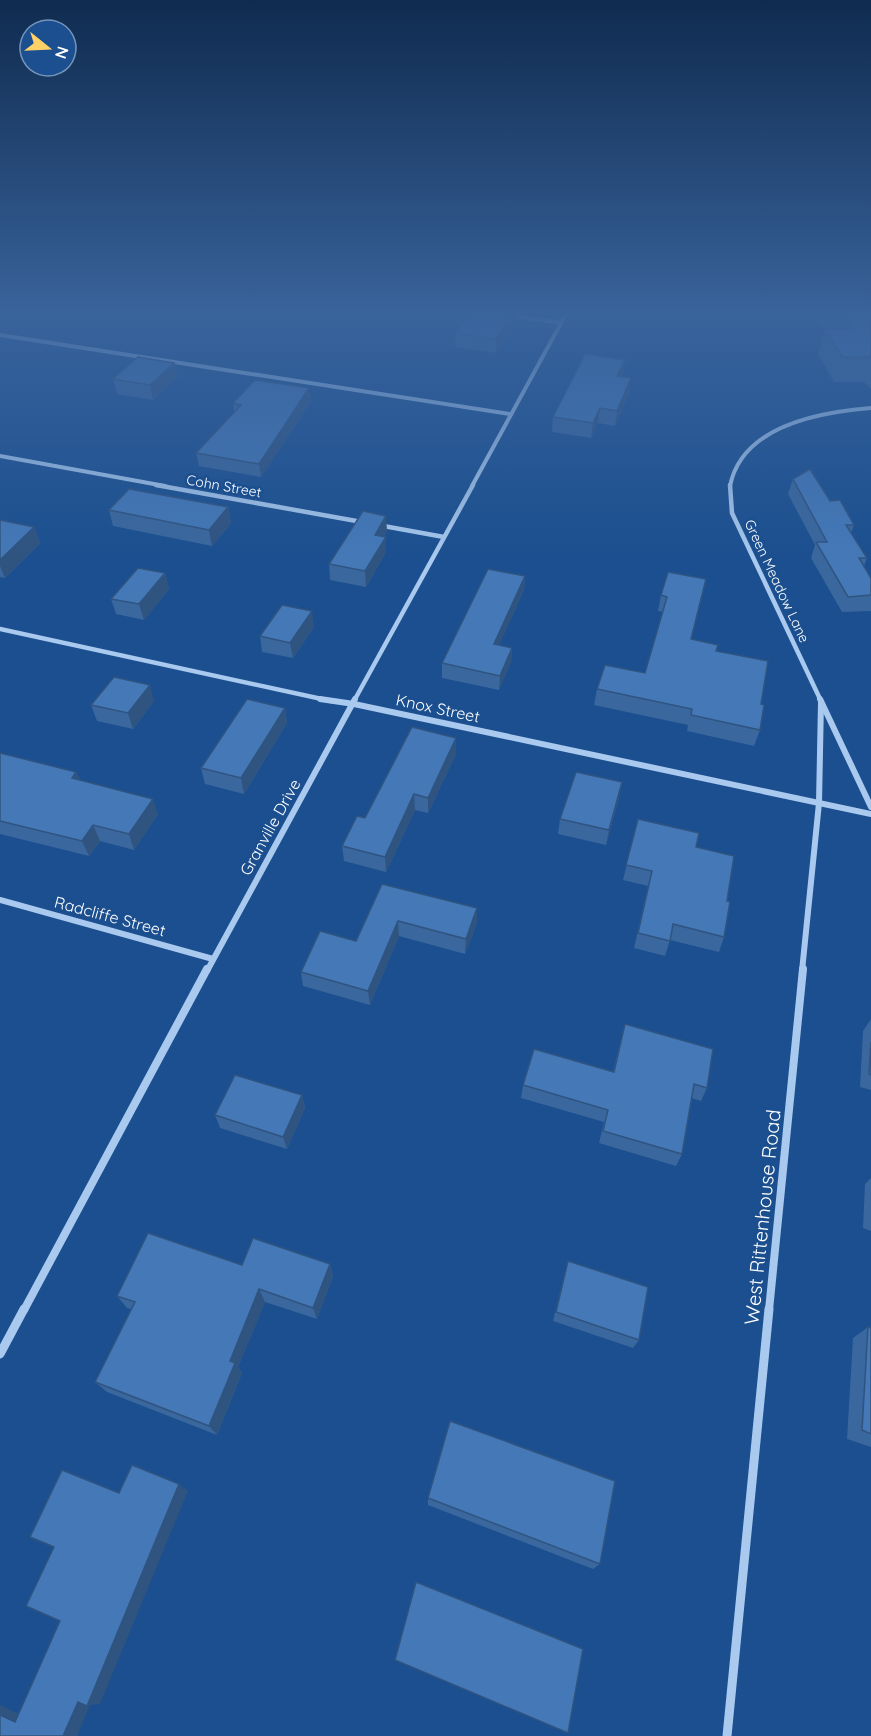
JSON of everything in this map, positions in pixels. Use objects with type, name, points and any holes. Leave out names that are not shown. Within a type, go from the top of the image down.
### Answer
[{"type":"street","points":[[387,395],[510,414]]},
{"type":"street","name":"Granville Drive","points":[[0,1354],[521,395]]},
{"type":"street","name":"Green Meadow Lane","points":[[871,408],[853,409],[789,423],[770,434],[745,455],[730,482],[732,513],[871,807]]},
{"type":"street","name":"Cohn Street","points":[[0,456],[444,537]]},
{"type":"street","name":"Knox Street","points":[[0,629],[317,699],[354,704],[871,814]]},
{"type":"street","name":"West Rittenhouse Road","points":[[727,1736],[819,803],[821,702]]},
{"type":"street","name":"Radcliffe Street","points":[[0,900],[213,959]]},
{"type":"building","points":[[241,395],[304,395],[259,464],[196,453],[241,405],[233,403]]},
{"type":"building","points":[[564,395],[624,395],[617,411],[600,408],[593,423],[553,417]]},
{"type":"building","points":[[810,469],[830,501],[840,500],[854,525],[846,525],[867,558],[859,558],[871,578],[871,595],[848,597],[816,542],[827,542],[793,479]]},
{"type":"building","points":[[129,489],[228,507],[209,530],[109,510]]},
{"type":"building","points":[[363,511],[386,516],[375,535],[386,537],[365,571],[329,564]]},
{"type":"building","points":[[0,520],[34,527],[0,560]]},
{"type":"building","points":[[138,568],[165,573],[139,604],[111,599]]},
{"type":"building","points":[[488,569],[525,576],[494,644],[512,648],[500,676],[442,663]]},
{"type":"building","points":[[668,572],[706,579],[691,639],[718,645],[716,651],[768,661],[761,704],[764,705],[760,730],[691,715],[692,709],[597,689],[605,665],[645,673],[667,597],[661,595]]},
{"type":"building","points":[[282,605],[312,611],[290,643],[260,636]]},
{"type":"building","points":[[114,677],[150,685],[128,713],[91,705]]},
{"type":"building","points":[[247,699],[285,708],[241,778],[201,768]]},
{"type":"building","points":[[412,727],[456,738],[428,798],[414,794],[385,857],[342,846],[357,816],[365,818]]},
{"type":"building","points":[[0,753],[76,772],[72,778],[153,799],[129,834],[93,825],[82,841],[0,821]]},
{"type":"building","points":[[576,772],[622,782],[609,830],[560,819]]},
{"type":"building","points":[[638,819],[699,833],[696,847],[734,856],[724,937],[673,924],[670,941],[638,933],[652,871],[626,865]]},
{"type":"building","points":[[382,884],[477,908],[466,939],[398,921],[368,991],[301,972],[320,931],[356,941]]},
{"type":"building","points":[[625,1024],[713,1049],[707,1088],[694,1084],[682,1154],[603,1131],[608,1110],[523,1085],[534,1049],[614,1072]]},
{"type":"building","points":[[871,1042],[871,1075],[869,1074]]},
{"type":"building","points":[[235,1075],[302,1095],[283,1137],[215,1115]]},
{"type":"building","points":[[148,1233],[242,1265],[253,1238],[330,1264],[313,1308],[259,1289],[230,1361],[235,1363],[209,1426],[95,1382],[135,1302],[117,1296]]},
{"type":"building","points":[[568,1261],[648,1287],[639,1340],[556,1312]]},
{"type":"building","points":[[868,1327],[871,1328],[871,1434],[862,1430]]},
{"type":"building","points":[[450,1421],[615,1481],[600,1564],[428,1498]]},
{"type":"building","points":[[132,1465],[179,1484],[87,1706],[78,1702],[63,1736],[0,1736],[0,1715],[15,1722],[60,1621],[26,1606],[54,1547],[30,1537],[62,1470],[119,1493]]},
{"type":"building","points":[[416,1582],[583,1649],[568,1733],[395,1660]]}]
